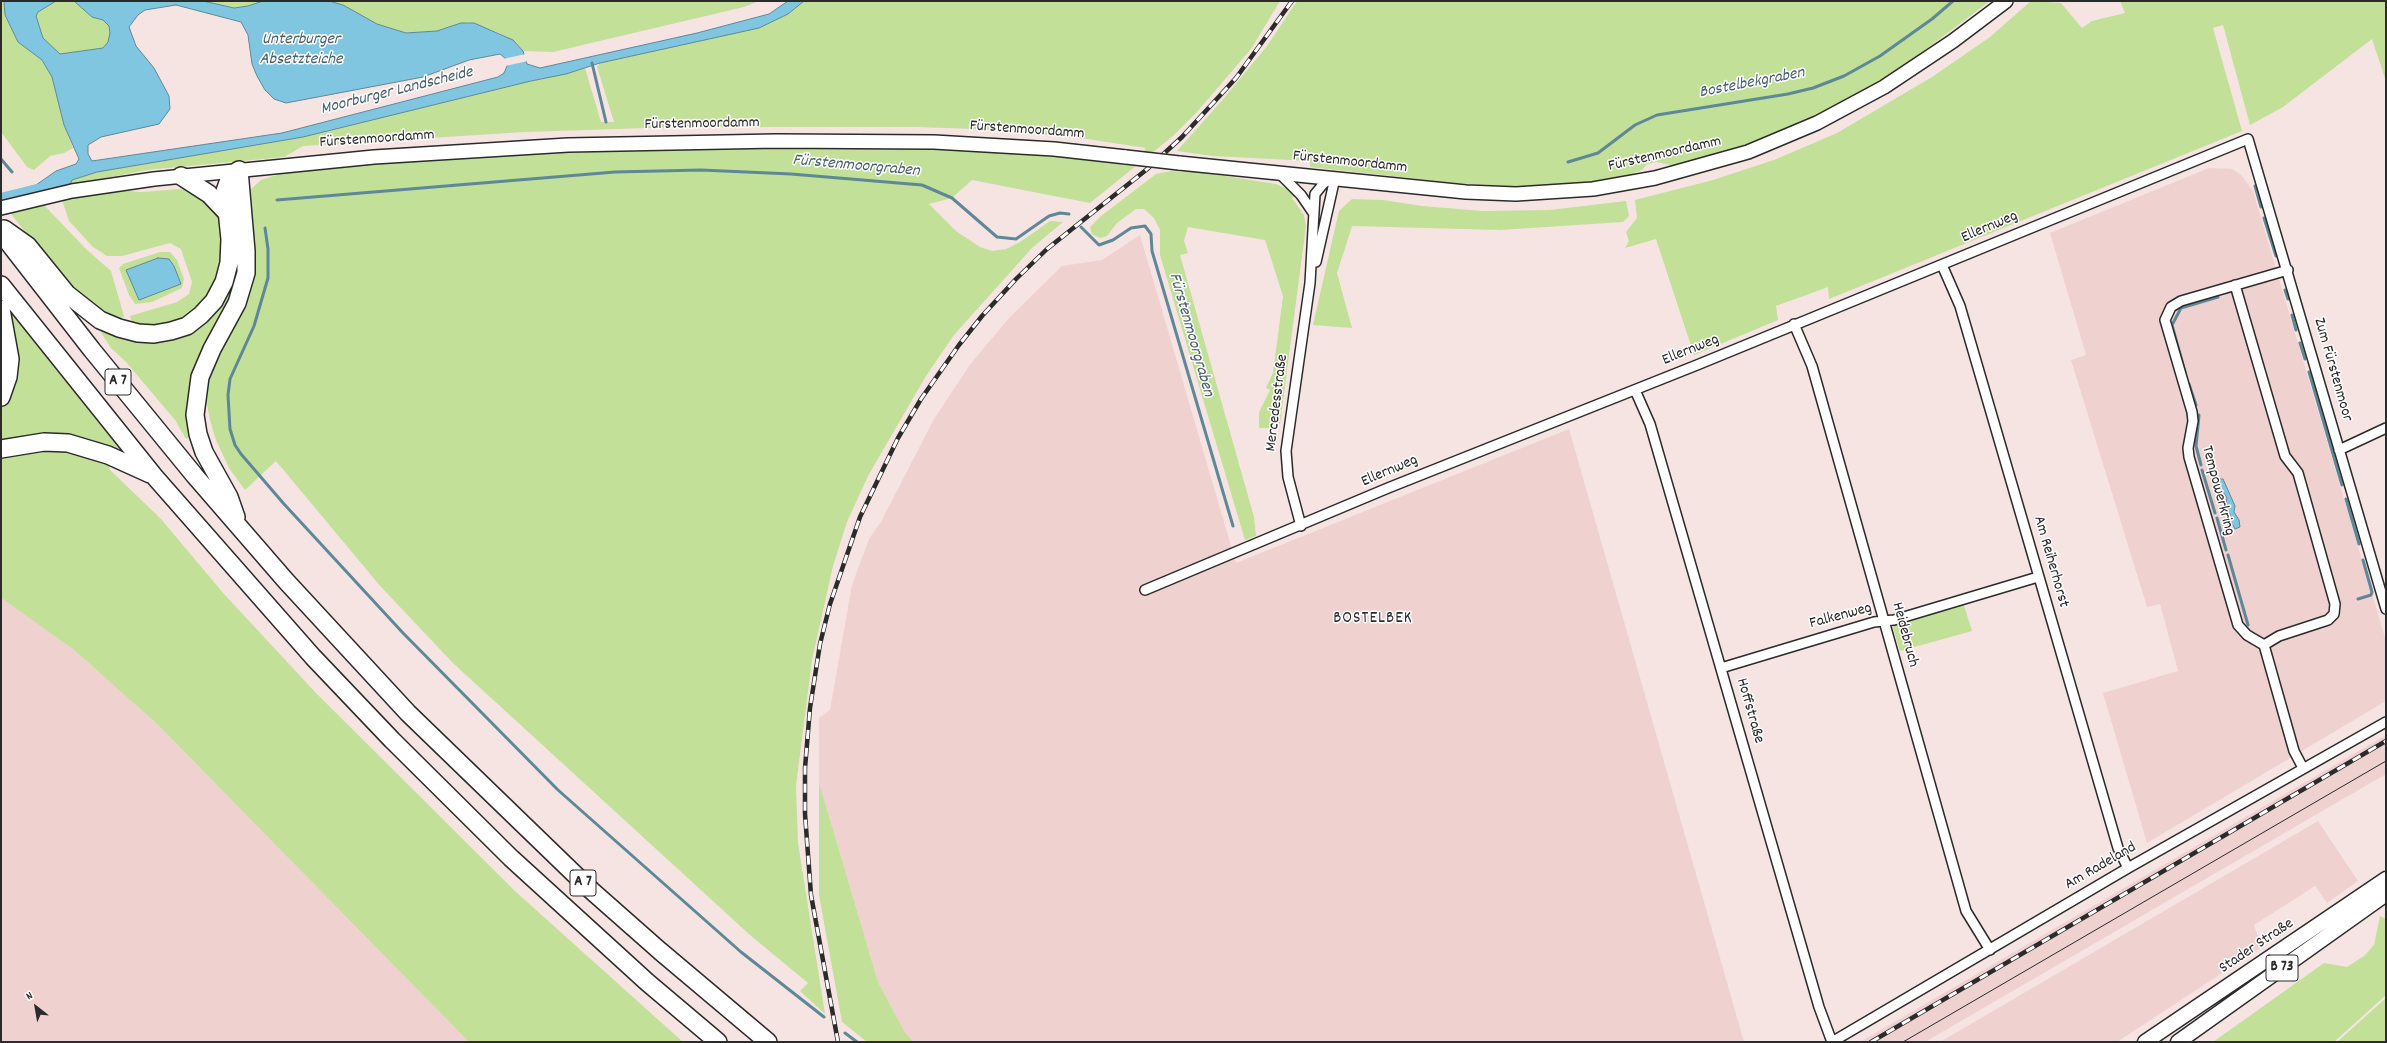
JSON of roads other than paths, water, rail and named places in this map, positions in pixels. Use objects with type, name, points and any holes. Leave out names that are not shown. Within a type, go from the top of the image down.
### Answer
[{"type":"highway","points":[[1,227],[28,246],[58,284],[88,312],[124,330],[154,334],[187,326],[202,315],[214,301],[224,282],[229,263],[230,239],[226,186],[230,177],[239,170]]},
{"type":"highway","points":[[239,170],[246,251],[246,273],[237,303],[212,350],[200,377],[195,416],[198,434],[204,452],[214,474],[229,497],[240,527]]},
{"type":"highway","points":[[181,176],[209,194],[228,214]]},
{"type":"highway","name":"A 7","points":[[1,233],[92,350],[240,527],[291,587],[408,713],[534,836],[660,952],[768,1042]]},
{"type":"highway","name":"A 7","points":[[1,285],[154,476],[313,657],[392,740],[511,858],[647,982],[718,1042]]},
{"type":"highway","points":[[1,309],[10,359],[8,377],[1,397]]},
{"type":"highway","points":[[1,449],[44,442],[68,443],[108,455],[154,476]]},
{"type":"main road","name":"Fürstenmoordamm","points":[[1,208],[72,191],[181,176],[374,157],[623,143],[776,141],[942,142],[1054,149],[1466,192],[1516,194],[1593,188],[1655,178],[1702,166],[1776,141],[1850,106],[1913,68],[2006,1]]},
{"type":"main road","name":"Stader Straße","points":[[2144,1042],[2386,879]]},
{"type":"main road","name":"Stader Straße","points":[[2178,1042],[2386,894]]},
{"type":"street","name":"Ellernweg","points":[[1145,590],[1388,488],[1635,390],[2248,139]]},
{"type":"street","name":"Zum Fürstenmoor","points":[[2248,139],[2288,270],[2386,609]]},
{"type":"street","points":[[1279,173],[1301,195],[1314,214]]},
{"type":"street","name":"Mercedesstraße","points":[[1300,526],[1288,477],[1286,451],[1310,283],[1317,190],[1324,183],[1335,178]]},
{"type":"street","name":"Mercedesstraße","points":[[1310,283],[1335,178]]},
{"type":"street","name":"Am Reiherhorst","points":[[1942,265],[1960,306],[2118,848],[2128,868]]},
{"type":"street","name":"Tempowerkring","points":[[2264,645],[2247,635],[2238,625],[2189,457],[2188,448],[2193,421],[2192,412],[2165,322],[2169,309],[2177,302],[2288,270]]},
{"type":"street","points":[[2235,285],[2285,456],[2298,473],[2335,604],[2334,614],[2328,620],[2279,636],[2264,645],[2294,751],[2303,768]]},
{"type":"street","name":"Heidebruch","points":[[1794,324],[1812,366],[1966,911],[1990,950]]},
{"type":"street","name":"Hoffstraße","points":[[1635,390],[1650,424],[1816,1000],[1832,1042]]},
{"type":"street","points":[[2339,450],[2386,428]]},
{"type":"street","name":"Falkenweg","points":[[1721,668],[1874,622],[1885,622],[2038,577]]},
{"type":"street","name":"Am Radeland","points":[[1832,1042],[2128,868],[2386,722]]},
{"type":"water","name":"Unterburger Absetzteiche","points":[[4,1],[56,1],[38,12],[36,16],[43,38],[60,54],[103,48],[108,42],[110,33],[109,26],[103,20],[92,17],[74,1],[203,1],[234,8],[248,6],[263,1],[329,1],[343,5],[377,24],[406,33],[437,31],[461,23],[474,23],[513,40],[523,51],[527,64],[540,68],[697,33],[769,14],[788,1],[804,1],[788,14],[759,28],[600,63],[566,74],[531,81],[303,137],[97,172],[72,180],[70,185],[26,196],[24,188],[36,185],[56,171],[76,164],[79,159],[64,125],[52,77],[42,60],[18,42],[5,15]],"holes":[[[176,5],[241,22],[248,35],[252,64],[257,76],[265,90],[274,99],[286,103],[423,77],[469,60],[500,54],[506,59],[507,66],[504,73],[498,77],[282,133],[92,161],[88,154],[88,145],[101,137],[159,124],[170,109],[169,96],[154,68],[136,46],[129,27],[138,15],[145,10]]]},
{"type":"water","points":[[158,258],[169,259],[174,266],[181,284],[139,300],[126,270]]},
{"type":"water","points":[[2220,479],[2223,479],[2235,506],[2234,512],[2239,520],[2240,527],[2235,529],[2231,522],[2233,519],[2225,507],[2227,498],[2220,487]]},
{"type":"waterway","name":"Bostelbekgraben","points":[[1568,162],[1598,153],[1635,125],[1657,115],[1788,94],[1813,88],[1844,76],[1880,56],[1932,19],[1953,1]]},
{"type":"waterway","points":[[592,63],[606,122]]},
{"type":"waterway","points":[[1,159],[12,172]]},
{"type":"waterway","name":"Fürstenmoorgraben","points":[[277,200],[615,172],[701,170],[791,174],[922,185],[952,198],[997,237],[1016,239],[1049,216],[1060,213],[1069,214]]},
{"type":"waterway","points":[[2255,186],[2261,207]]},
{"type":"waterway","name":"Moorburger Landscheide","points":[[1,198],[37,189]]},
{"type":"waterway","points":[[2264,218],[2276,256]]},
{"type":"waterway","name":"Fürstenmoorgraben","points":[[1081,227],[1099,245],[1113,240],[1131,228],[1145,226],[1151,234],[1152,251],[1233,526]]},
{"type":"waterway","points":[[265,228],[268,249],[268,278],[254,326],[230,379],[228,395],[230,429],[235,445],[241,454],[284,504],[403,633],[558,790],[741,952],[824,1017]]},
{"type":"waterway","points":[[2285,290],[2288,299]]},
{"type":"waterway","points":[[2185,372],[2172,325],[2181,308],[2218,297]]},
{"type":"waterway","points":[[2292,315],[2296,330]]},
{"type":"waterway","points":[[2300,343],[2305,359]]},
{"type":"waterway","points":[[2309,372],[2342,485]]},
{"type":"waterway","points":[[2189,384],[2196,405]]},
{"type":"waterway","points":[[2199,415],[2196,446],[2201,465]]},
{"type":"waterway","points":[[2202,470],[2215,513]]},
{"type":"waterway","points":[[2346,499],[2359,544]]},
{"type":"waterway","points":[[2217,518],[2226,550]]},
{"type":"waterway","points":[[2228,555],[2248,625]]},
{"type":"waterway","points":[[2358,599],[2371,595],[2372,592],[2363,560]]},
{"type":"waterway","points":[[845,1033],[857,1042]]},
{"type":"tram line","points":[[1903,1042],[2386,761]]},
{"type":"railway","points":[[838,1042],[811,895],[805,814],[805,768],[810,708],[820,644],[830,604],[860,517],[898,438],[921,399],[959,345],[982,316],[1016,279],[1047,249],[1146,170],[1182,137],[1236,78],[1292,1]]},
{"type":"railway","points":[[1871,1042],[2386,741]]},
{"type":"district","name":"BOSTELBEK","points":[[1373,620]]}]
